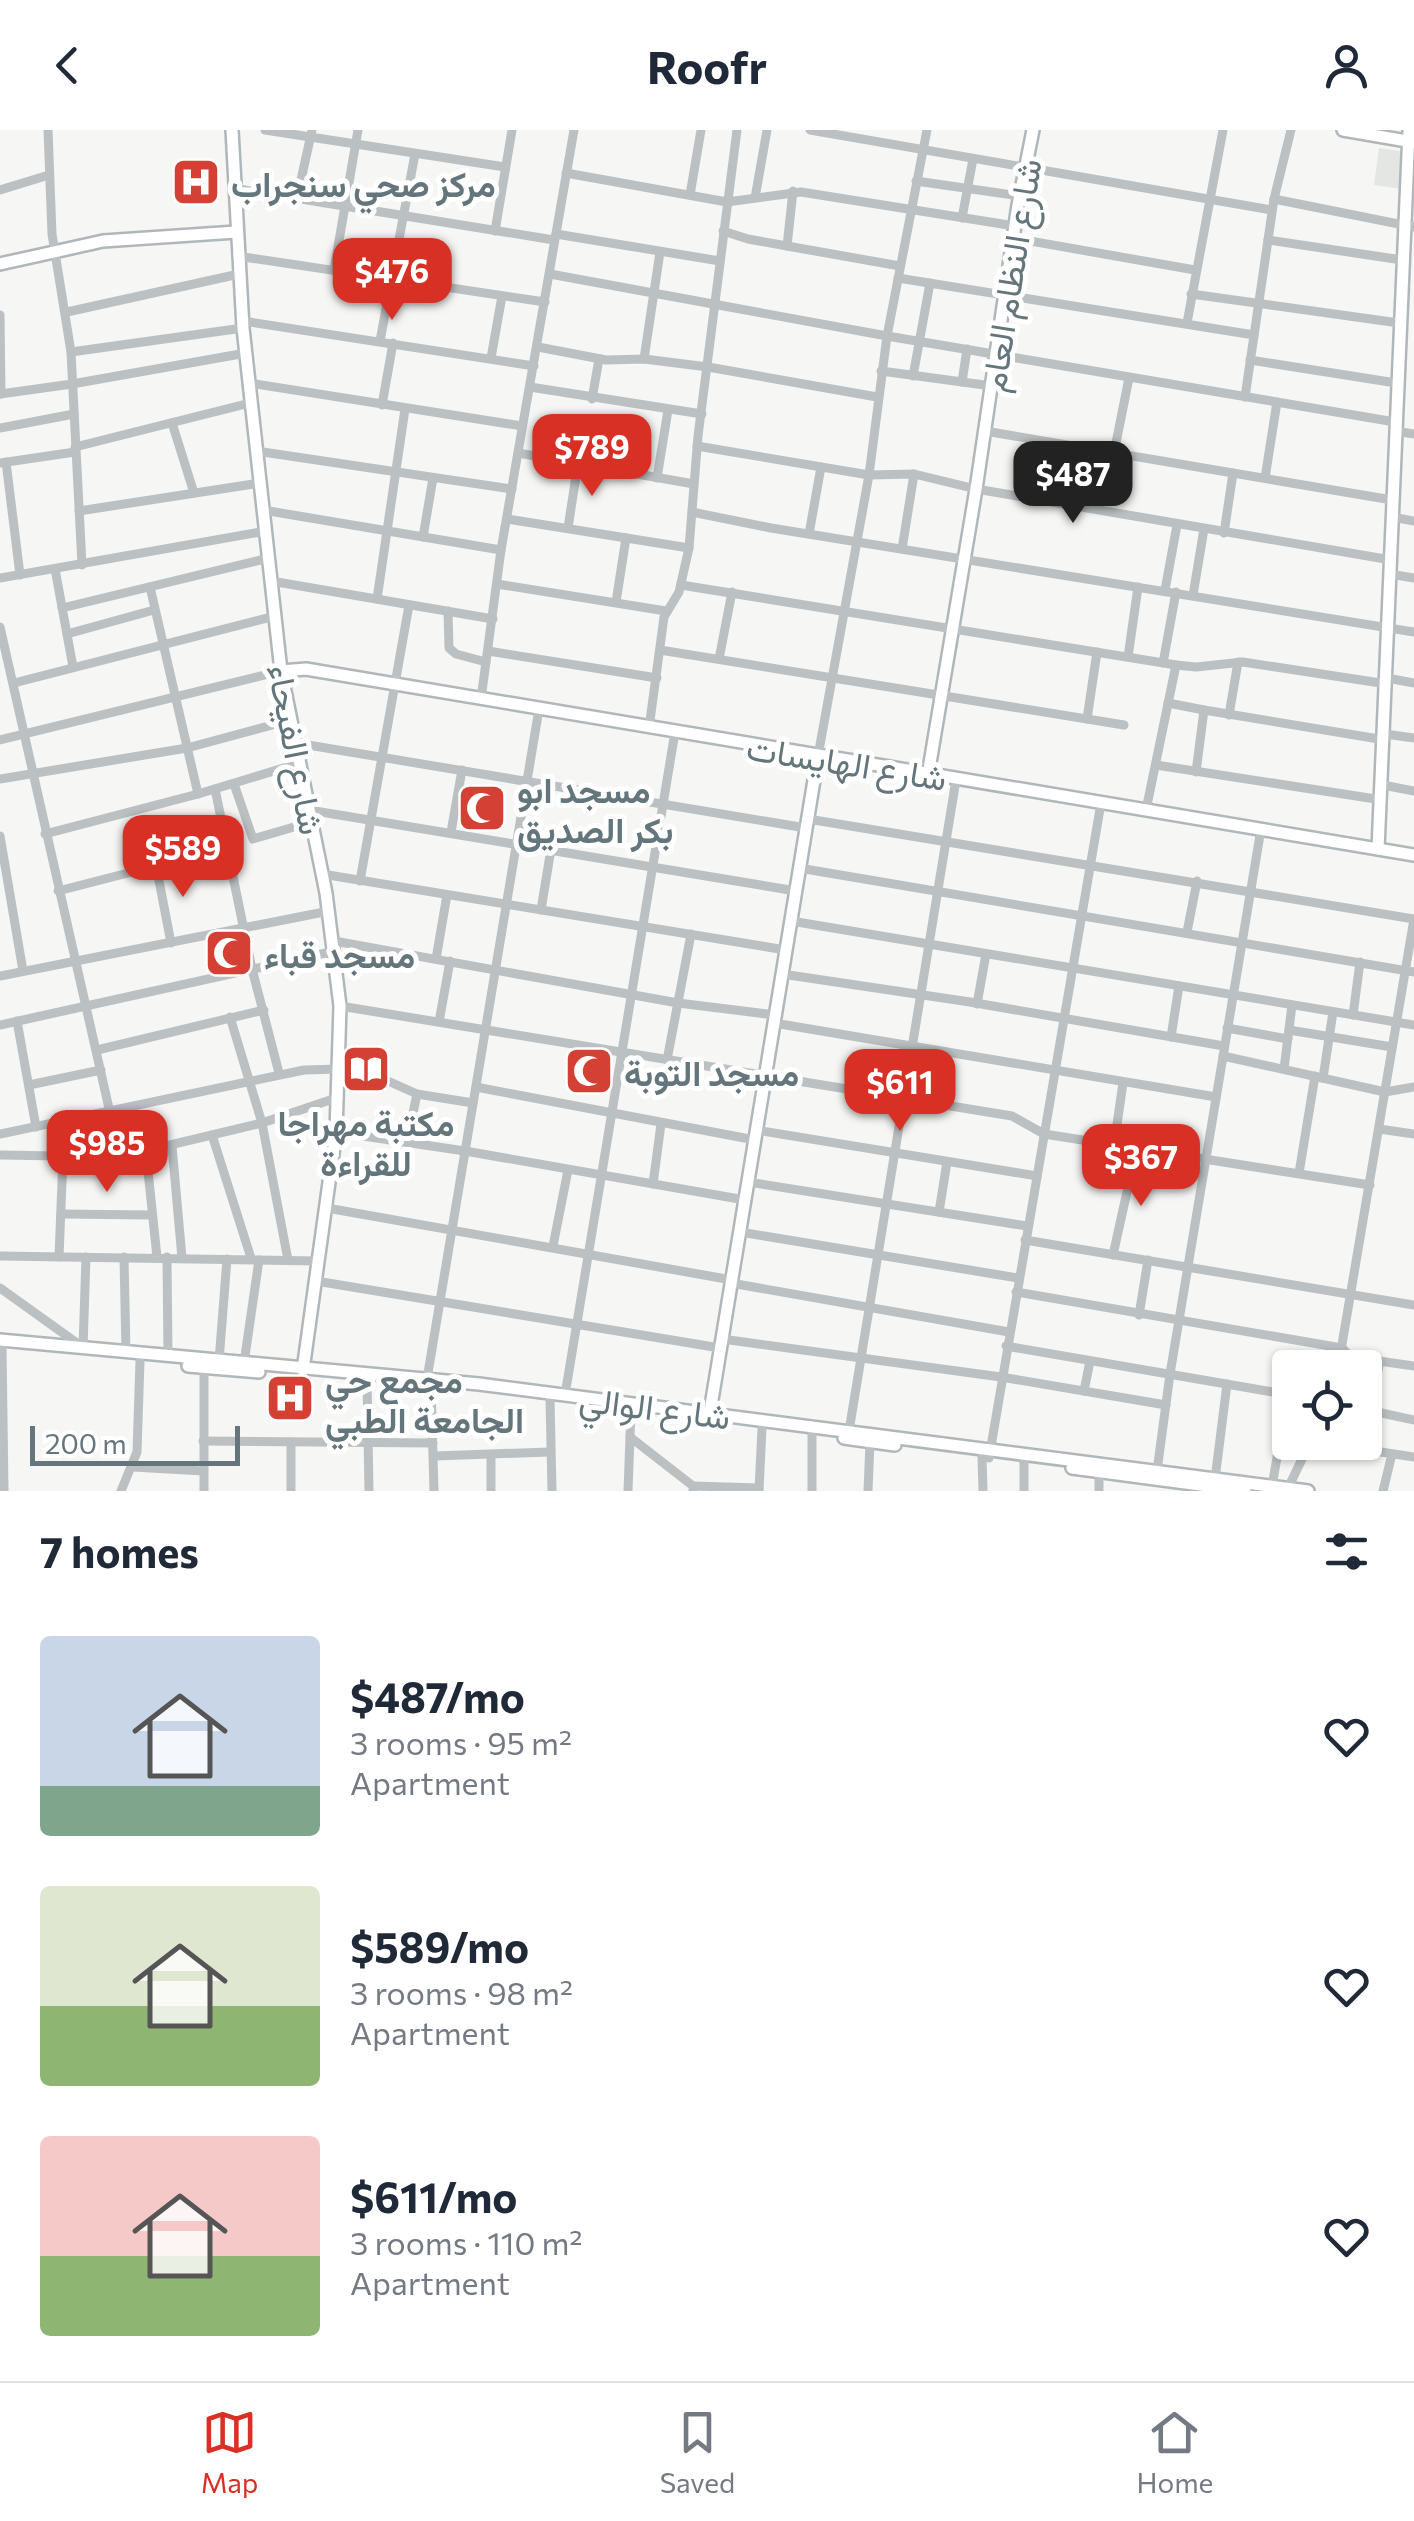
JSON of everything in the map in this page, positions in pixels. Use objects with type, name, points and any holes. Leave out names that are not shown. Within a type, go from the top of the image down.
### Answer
[{"type":"street","points":[[48,130],[54,250],[71,352],[82,565]]},
{"type":"street","name":"شارع الفيحاء","points":[[232,130],[237,256],[250,403],[281,671],[329,911],[340,1006],[336,1132],[303,1370]]},
{"type":"street","points":[[265,130],[311,134],[356,145],[504,168]]},
{"type":"street","points":[[334,270],[358,130]]},
{"type":"street","points":[[495,230],[512,130]]},
{"type":"street","points":[[481,699],[501,550],[574,130]]},
{"type":"street","points":[[690,195],[700,130]]},
{"type":"street","points":[[649,728],[666,611],[681,585],[689,548],[697,446],[737,130]]},
{"type":"street","points":[[756,198],[767,130]]},
{"type":"street","points":[[810,130],[1208,200],[1273,204],[1409,226]]},
{"type":"street","points":[[709,1417],[831,678],[858,542],[887,336],[926,130]]},
{"type":"street","name":"شارع النظام العام","points":[[928,775],[1032,130]]},
{"type":"street","points":[[1186,323],[1223,130]]},
{"type":"street","points":[[1245,397],[1273,204],[1291,130]]},
{"type":"street","points":[[1343,130],[1409,135],[1409,226],[1402,260],[1407,295],[1399,323],[1397,353],[1378,849]]},
{"type":"street","points":[[297,198],[311,134]]},
{"type":"street","points":[[380,341],[415,154]]},
{"type":"street","points":[[962,218],[973,159]]},
{"type":"street","points":[[566,173],[727,202],[793,191],[962,218],[1195,270]]},
{"type":"street","points":[[0,190],[49,175]]},
{"type":"street","points":[[916,180],[1020,196]]},
{"type":"street","points":[[233,188],[720,261]]},
{"type":"street","points":[[787,246],[793,191]]},
{"type":"street","points":[[724,231],[748,239],[900,266]]},
{"type":"street","points":[[0,264],[54,250],[130,238],[236,232]]},
{"type":"street","points":[[1268,240],[1402,260]]},
{"type":"street","points":[[644,359],[660,252]]},
{"type":"street","points":[[237,256],[545,302]]},
{"type":"street","points":[[67,312],[239,274]]},
{"type":"street","points":[[550,274],[1277,402],[1395,426],[1414,434]]},
{"type":"street","points":[[898,278],[1254,335]]},
{"type":"street","points":[[914,376],[930,283]]},
{"type":"street","points":[[1191,294],[1399,323]]},
{"type":"street","points":[[491,358],[502,296]]},
{"type":"street","points":[[0,315],[0,394],[246,353]]},
{"type":"street","points":[[71,352],[243,324],[534,366]]},
{"type":"street","points":[[382,405],[393,343]]},
{"type":"street","points":[[538,347],[599,359],[644,359],[708,368],[877,397]]},
{"type":"street","points":[[962,382],[967,349]]},
{"type":"street","points":[[1397,353],[1414,356]]},
{"type":"street","points":[[592,399],[599,359]]},
{"type":"street","points":[[1250,360],[1396,383]]},
{"type":"street","points":[[882,372],[992,386]]},
{"type":"street","points":[[1114,453],[1129,378]]},
{"type":"street","points":[[249,383],[522,426]]},
{"type":"street","points":[[530,387],[702,414]]},
{"type":"street","points":[[1265,478],[1277,402]]},
{"type":"street","points":[[20,575],[3,462],[75,449],[250,403]]},
{"type":"street","points":[[377,599],[405,408]]},
{"type":"street","points":[[657,478],[668,410]]},
{"type":"street","points":[[0,428],[74,414]]},
{"type":"street","points":[[172,423],[194,493]]},
{"type":"street","points":[[985,431],[1392,500]]},
{"type":"street","points":[[697,446],[869,475],[914,474],[1390,567],[1414,578]]},
{"type":"street","points":[[256,450],[512,489]]},
{"type":"street","points":[[518,453],[694,484]]},
{"type":"street","points":[[568,528],[578,463]]},
{"type":"street","points":[[809,534],[821,467]]},
{"type":"street","points":[[1224,533],[1233,472]]},
{"type":"street","points":[[902,549],[914,474]]},
{"type":"street","points":[[423,537],[433,478]]},
{"type":"street","points":[[79,512],[260,483]]},
{"type":"street","points":[[263,510],[501,550]]},
{"type":"street","points":[[692,512],[1414,632]]},
{"type":"street","points":[[1392,517],[1414,520]]},
{"type":"street","points":[[507,519],[689,548]]},
{"type":"street","points":[[1164,663],[1177,525]]},
{"type":"street","points":[[1193,594],[1204,529]]},
{"type":"street","points":[[0,578],[266,531]]},
{"type":"street","points":[[616,602],[626,538]]},
{"type":"street","points":[[62,608],[269,558]]},
{"type":"street","points":[[55,569],[74,667]]},
{"type":"street","points":[[271,582],[492,619]]},
{"type":"street","points":[[497,584],[666,611]]},
{"type":"street","points":[[681,585],[1176,665],[1204,667],[1238,662],[1414,682]]},
{"type":"street","points":[[1128,657],[1138,586]]},
{"type":"street","points":[[150,587],[198,794]]},
{"type":"street","points":[[719,659],[732,592]]},
{"type":"street","points":[[360,880],[409,605]]},
{"type":"street","points":[[67,634],[154,610]]},
{"type":"street","points":[[448,612],[450,648],[456,654],[486,662]]},
{"type":"street","points":[[14,682],[275,616]]},
{"type":"street","points":[[0,628],[120,1157]]},
{"type":"street","points":[[660,650],[1124,724]]},
{"type":"street","points":[[488,651],[656,678]]},
{"type":"street","points":[[1087,719],[1097,652]]},
{"type":"street","points":[[1229,715],[1238,662]]},
{"type":"street","points":[[1146,810],[1176,665]]},
{"type":"street","name":"شارع الهايسات","points":[[281,671],[300,668],[1414,855]]},
{"type":"street","points":[[0,740],[281,671]]},
{"type":"street","points":[[1168,703],[1229,715],[1414,738]]},
{"type":"street","points":[[434,1491],[429,1382],[539,709]]},
{"type":"street","points":[[1196,772],[1204,710]]},
{"type":"street","points":[[0,779],[187,748],[291,720]]},
{"type":"street","points":[[565,1394],[675,732]]},
{"type":"street","points":[[296,743],[663,804],[1091,864],[1414,919],[1410,971],[1392,1047],[1342,1348],[1016,1292]]},
{"type":"street","points":[[45,834],[300,763]]},
{"type":"street","points":[[1156,764],[1382,800]]},
{"type":"street","points":[[451,832],[462,770]]},
{"type":"street","points":[[850,1432],[956,780]]},
{"type":"street","points":[[234,784],[253,838],[310,816],[372,819],[796,891]]},
{"type":"street","points":[[1382,785],[1414,790]]},
{"type":"street","points":[[215,789],[252,969],[280,1073]]},
{"type":"street","points":[[983,1491],[1101,802]]},
{"type":"street","points":[[1157,1480],[1170,1374],[1261,829]]},
{"type":"street","points":[[0,836],[23,972]]},
{"type":"street","points":[[58,891],[225,848]]},
{"type":"street","points":[[540,910],[551,849]]},
{"type":"street","points":[[156,864],[172,943]]},
{"type":"street","points":[[800,868],[1410,971]]},
{"type":"street","points":[[322,874],[786,950]]},
{"type":"street","points":[[1187,932],[1196,882]]},
{"type":"street","points":[[436,959],[447,894]]},
{"type":"street","points":[[0,976],[329,911]]},
{"type":"street","points":[[791,921],[1414,1025]]},
{"type":"street","points":[[0,928],[15,928]]},
{"type":"street","points":[[667,1060],[691,934]]},
{"type":"street","points":[[0,1024],[88,1008],[334,946],[450,961],[775,1019],[913,1049],[1216,1098]]},
{"type":"street","points":[[977,1004],[986,954]]},
{"type":"street","points":[[440,1022],[450,961]]},
{"type":"street","points":[[1353,1015],[1360,962]]},
{"type":"street","points":[[782,974],[1171,1038],[1284,1070],[1385,1092],[1414,1087]]},
{"type":"street","points":[[1171,1038],[1179,986]]},
{"type":"street","points":[[1284,1070],[1292,1005]]},
{"type":"street","points":[[340,1006],[1012,1116],[1044,1134],[1370,1184]]},
{"type":"street","points":[[98,1050],[264,1010]]},
{"type":"street","points":[[1299,1173],[1333,1012]]},
{"type":"street","points":[[230,1018],[262,1123],[288,1260]]},
{"type":"street","points":[[16,1021],[36,1127]]},
{"type":"street","points":[[1227,1028],[1330,1036],[1392,1047]]},
{"type":"street","points":[[29,1085],[102,1070]]},
{"type":"street","points":[[0,1134],[280,1073],[340,1070],[379,1076],[416,1094],[473,1103]]},
{"type":"street","points":[[1114,1145],[1122,1083]]},
{"type":"street","points":[[476,1087],[612,1111],[661,1124],[1037,1176]]},
{"type":"street","points":[[407,1142],[416,1094]]},
{"type":"street","points":[[0,1155],[120,1157],[262,1123],[339,1097]]},
{"type":"street","points":[[653,1184],[661,1124]]},
{"type":"street","points":[[1380,1129],[1414,1134]]},
{"type":"street","points":[[336,1132],[745,1200]]},
{"type":"street","points":[[212,1135],[255,1259],[244,1363]]},
{"type":"street","points":[[172,1146],[182,1258]]},
{"type":"street","points":[[1114,1255],[1132,1170],[1154,1151]]},
{"type":"street","points":[[146,1152],[152,1215],[162,1257],[168,1356]]},
{"type":"street","points":[[59,1257],[63,1158]]},
{"type":"street","points":[[939,1212],[947,1162]]},
{"type":"street","points":[[553,1246],[568,1170]]},
{"type":"street","points":[[748,1182],[1028,1226]]},
{"type":"street","points":[[327,1208],[553,1246],[1009,1332]]},
{"type":"street","points":[[61,1214],[152,1215]]},
{"type":"street","points":[[740,1232],[1018,1278]]},
{"type":"street","points":[[1025,1240],[1414,1305]]},
{"type":"street","points":[[0,1256],[318,1261]]},
{"type":"street","points":[[83,1348],[86,1257]]},
{"type":"street","points":[[124,1257],[126,1352]]},
{"type":"street","points":[[219,1360],[227,1259]]},
{"type":"street","points":[[1139,1315],[1148,1260]]},
{"type":"street","points":[[316,1280],[576,1324],[1001,1377],[1166,1405]]},
{"type":"street","points":[[0,1288],[83,1348]]},
{"type":"street","points":[[1,1344],[3,1490]]},
{"type":"street","name":"شارع الوالي","points":[[1,1344],[219,1360],[429,1382],[631,1410],[850,1432],[1157,1480],[1215,1479],[1308,1491]]},
{"type":"street","name":"شارع الوالي","points":[[1,1344],[204,1367],[303,1370],[565,1394],[762,1428],[1245,1491]]},
{"type":"street","points":[[1006,1346],[1272,1392]]},
{"type":"street","points":[[121,1491],[137,1452],[140,1360]]},
{"type":"street","points":[[1084,1391],[1090,1361]]},
{"type":"street","points":[[1382,1361],[1414,1366]]},
{"type":"street","points":[[204,1367],[204,1491]]},
{"type":"street","points":[[367,1378],[369,1491]]},
{"type":"street","points":[[1215,1479],[1227,1384]]},
{"type":"street","points":[[550,1399],[552,1491]]},
{"type":"street","points":[[628,1491],[631,1410]]},
{"type":"street","points":[[1382,1413],[1414,1420]]},
{"type":"street","points":[[630,1438],[669,1464],[693,1488],[759,1490],[762,1428]]},
{"type":"street","points":[[812,1434],[812,1491]]},
{"type":"street","points":[[203,1442],[433,1442]]},
{"type":"street","points":[[291,1442],[291,1491]]},
{"type":"street","points":[[868,1491],[870,1442]]},
{"type":"street","points":[[1382,1451],[1414,1457]]},
{"type":"street","points":[[435,1456],[549,1452]]},
{"type":"street","points":[[1383,1491],[1392,1454]]},
{"type":"street","points":[[491,1455],[491,1491]]},
{"type":"street","points":[[1272,1486],[1277,1460]]},
{"type":"street","points":[[1288,1488],[1302,1460]]},
{"type":"street","points":[[1024,1462],[1024,1491]]},
{"type":"street","points":[[133,1467],[203,1471]]},
{"type":"street","points":[[1100,1472],[1100,1491]]},
{"type":"shaded area","points":[[1379,148],[1407,152],[1402,189],[1374,185]]},
{"type":"place","name":"مركز صحي سنجراب","points":[[196,182]]},
{"type":"place","name":"مسجد ابو بكر الصديق","points":[[482,808]]},
{"type":"place","name":"مسجد قباء","points":[[229,953]]},
{"type":"place","name":"مكتبة مهراجا للقراءة","points":[[366,1069]]},
{"type":"place","name":"مسجد التوبة","points":[[589,1071]]},
{"type":"place","name":"مجمع حي الجامعة الطبي","points":[[290,1398]]}]
